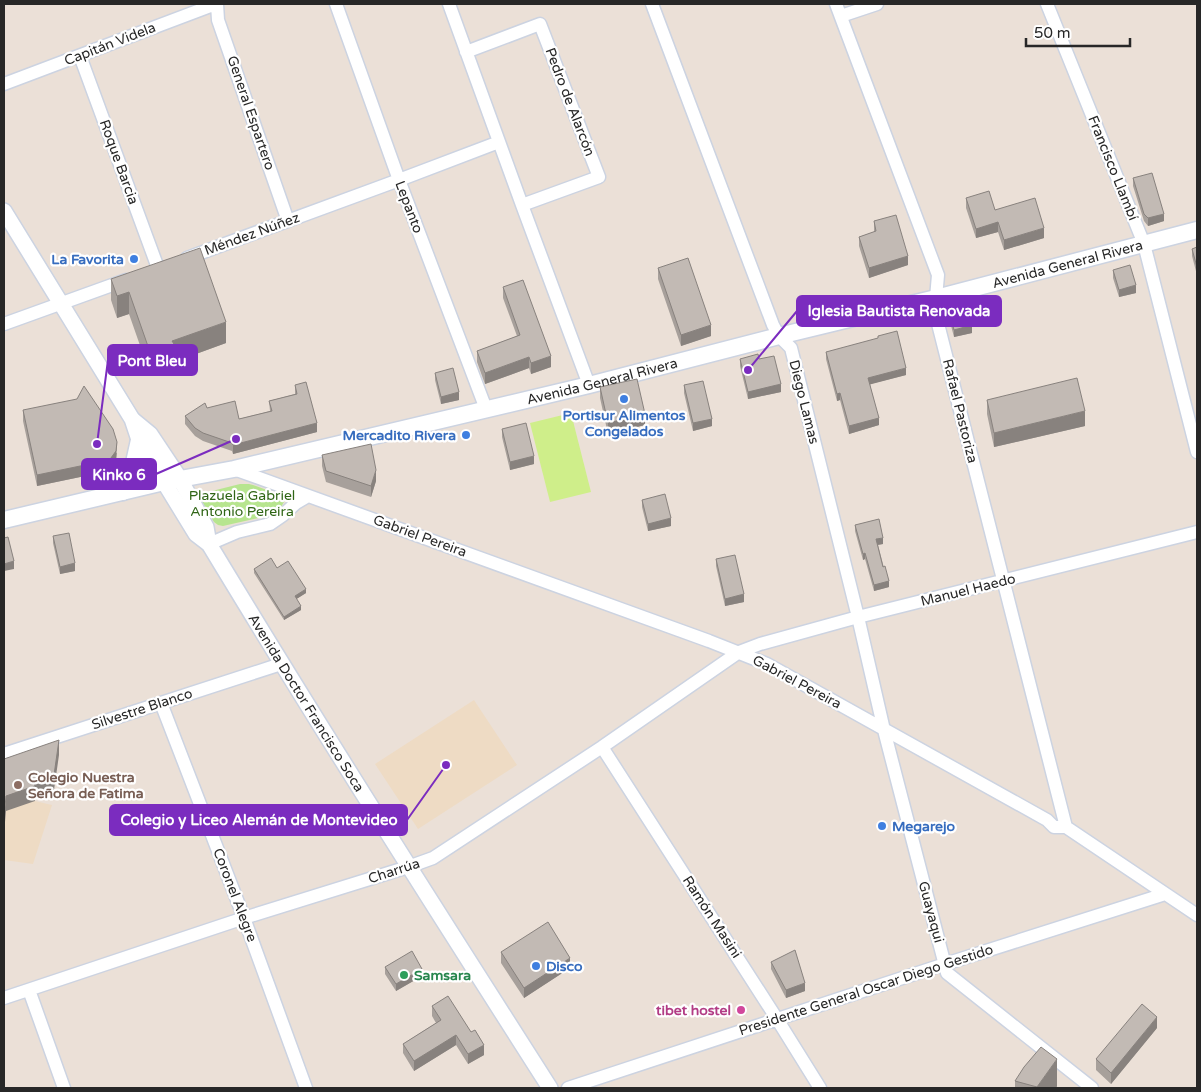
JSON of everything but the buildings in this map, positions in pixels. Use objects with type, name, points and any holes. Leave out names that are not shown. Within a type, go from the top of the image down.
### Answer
[{"type":"main road","name":"Avenida General Rivera","points":[[4,520],[172,481],[234,469],[589,385],[1197,230]]},
{"type":"main road","points":[[123,492],[131,476],[139,440]]},
{"type":"street","name":"Capitán Videla","points":[[4,84],[216,4]]},
{"type":"street","name":"General Espartero","points":[[216,4],[218,20],[288,221]]},
{"type":"street","name":"Lepanto","points":[[336,4],[399,180],[486,409]]},
{"type":"street","points":[[449,4],[589,385]]},
{"type":"street","name":"Diego Lamas","points":[[652,4],[773,326],[779,336],[791,348],[884,730]]},
{"type":"street","name":"Rafael Pastoriza","points":[[836,4],[938,275],[936,316],[1066,828]]},
{"type":"street","points":[[841,16],[877,4]]},
{"type":"street","name":"Francisco Llambí","points":[[1047,4],[1144,244],[1197,452]]},
{"type":"street","name":"Pedro de Alarcón","points":[[466,52],[540,24],[599,177],[522,205]]},
{"type":"street","name":"Roque Barcia","points":[[80,56],[159,268]]},
{"type":"street","name":"Méndez Núñez","points":[[4,324],[499,142]]},
{"type":"street","name":"Avenida Doctor Francisco Soca","points":[[4,211],[132,419],[139,440],[172,481]]},
{"type":"street","name":"Avenida Doctor Francisco Soca","points":[[132,419],[150,434],[196,534],[209,544],[281,664],[408,867],[550,1088]]},
{"type":"street","name":"Gabriel Pereira","points":[[234,469],[740,652],[767,664],[1047,820],[1054,827],[1066,828],[1197,915]]},
{"type":"street","points":[[209,544],[237,532],[270,524],[308,496]]},
{"type":"street","name":"Manuel Haedo","points":[[740,652],[760,644],[858,617],[1197,532]]},
{"type":"street","name":"Charrúa","points":[[4,998],[244,918],[433,858],[602,747],[740,652]]},
{"type":"street","name":"Silvestre Blanco","points":[[4,754],[281,664]]},
{"type":"street","name":"Coronel Alegre","points":[[161,703],[244,918],[306,1088]]},
{"type":"street","name":"Guayaqui","points":[[884,730],[947,973],[1092,1088]]},
{"type":"street","name":"Ramón Masini","points":[[602,747],[820,1088]]},
{"type":"street","name":"Presidente General Oscar Diego Gestido","points":[[568,1088],[1164,894]]},
{"type":"street","points":[[29,990],[64,1088]]},
{"type":"shaded area","points":[[474,700],[517,765],[418,829],[375,764]]},
{"type":"shaded area","points":[[28,766],[35,801],[52,805],[33,864],[4,860],[4,774]]},
{"type":"green space","points":[[571,413],[591,492],[550,502],[530,423]]},
{"type":"green space","name":"Plazuela Gabriel Antonio Pereira","points":[[240,484],[253,485],[283,496],[285,500],[280,509],[271,515],[223,526],[218,525],[214,522],[201,498],[204,493]]},
{"type":"place","name":"La Favorita","points":[[134,259]]},
{"type":"place","name":"Iglesia Bautista Renovada","points":[[748,370]]},
{"type":"place","name":"Portisur Alimentos Congelados","points":[[624,399]]},
{"type":"place","name":"Mercadito Rivera","points":[[466,435]]},
{"type":"place","name":"Kinko 6","points":[[236,439]]},
{"type":"place","name":"Pont Bleu","points":[[97,444]]},
{"type":"place","name":"Colegio y Liceo Alemán de Montevideo","points":[[446,765]]},
{"type":"place","name":"Colegio Nuestra Señora de Fatima","points":[[18,785]]},
{"type":"place","name":"Megarejo","points":[[882,826]]},
{"type":"place","name":"Disco","points":[[536,966]]},
{"type":"place","name":"Samsara","points":[[404,975]]},
{"type":"place","name":"tibet hostel","points":[[741,1010]]}]
